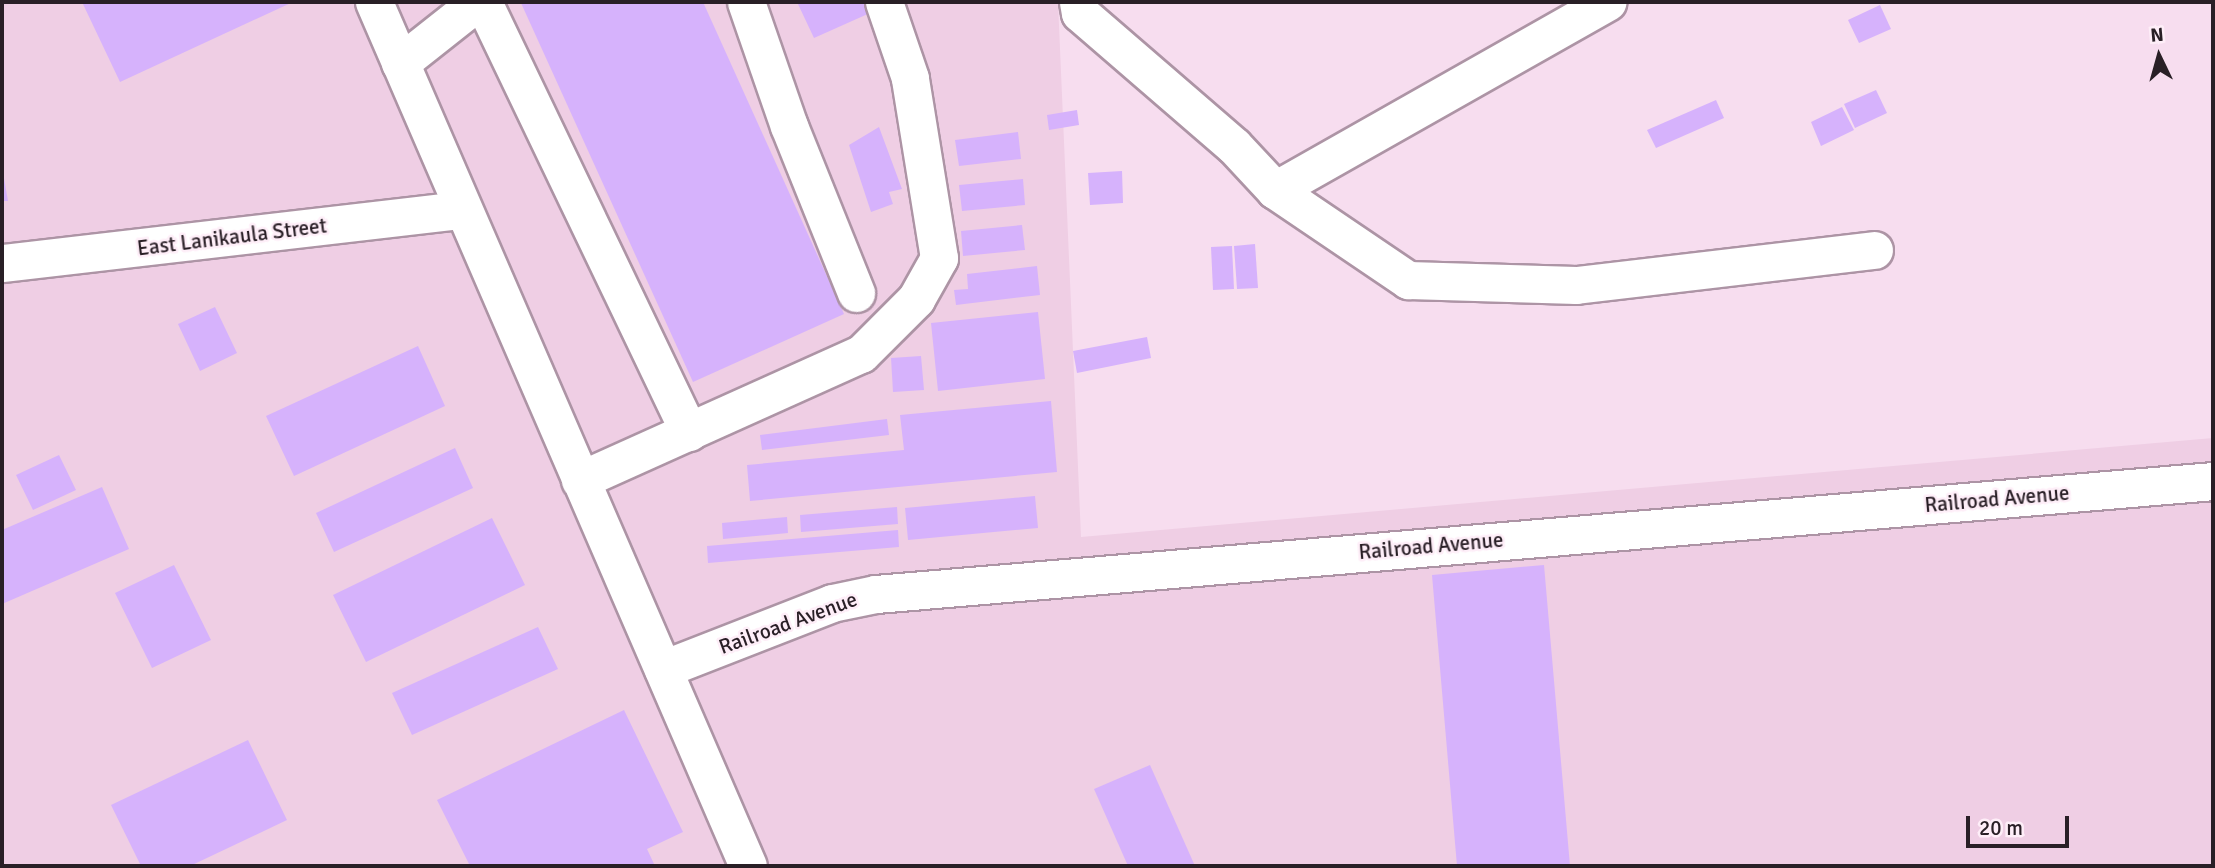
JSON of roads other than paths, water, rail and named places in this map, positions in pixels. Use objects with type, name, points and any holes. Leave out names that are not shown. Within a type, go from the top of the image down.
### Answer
[{"type":"street","points":[[374,2],[748,866]]},
{"type":"street","points":[[400,63],[477,2]]},
{"type":"street","points":[[483,2],[689,432]]},
{"type":"street","points":[[746,2],[789,126],[856,293]]},
{"type":"street","points":[[580,480],[861,354],[916,299],[940,258],[910,78],[884,2]]},
{"type":"street","points":[[1078,2],[1080,13],[1234,146],[1275,190],[1408,280],[1576,285],[1874,250]]},
{"type":"street","points":[[1275,190],[1606,2]]},
{"type":"street","name":"East Lanikaula Street","points":[[2,263],[462,210]]},
{"type":"street","name":"Railroad Avenue","points":[[663,669],[832,603],[876,594],[2213,481]]}]
